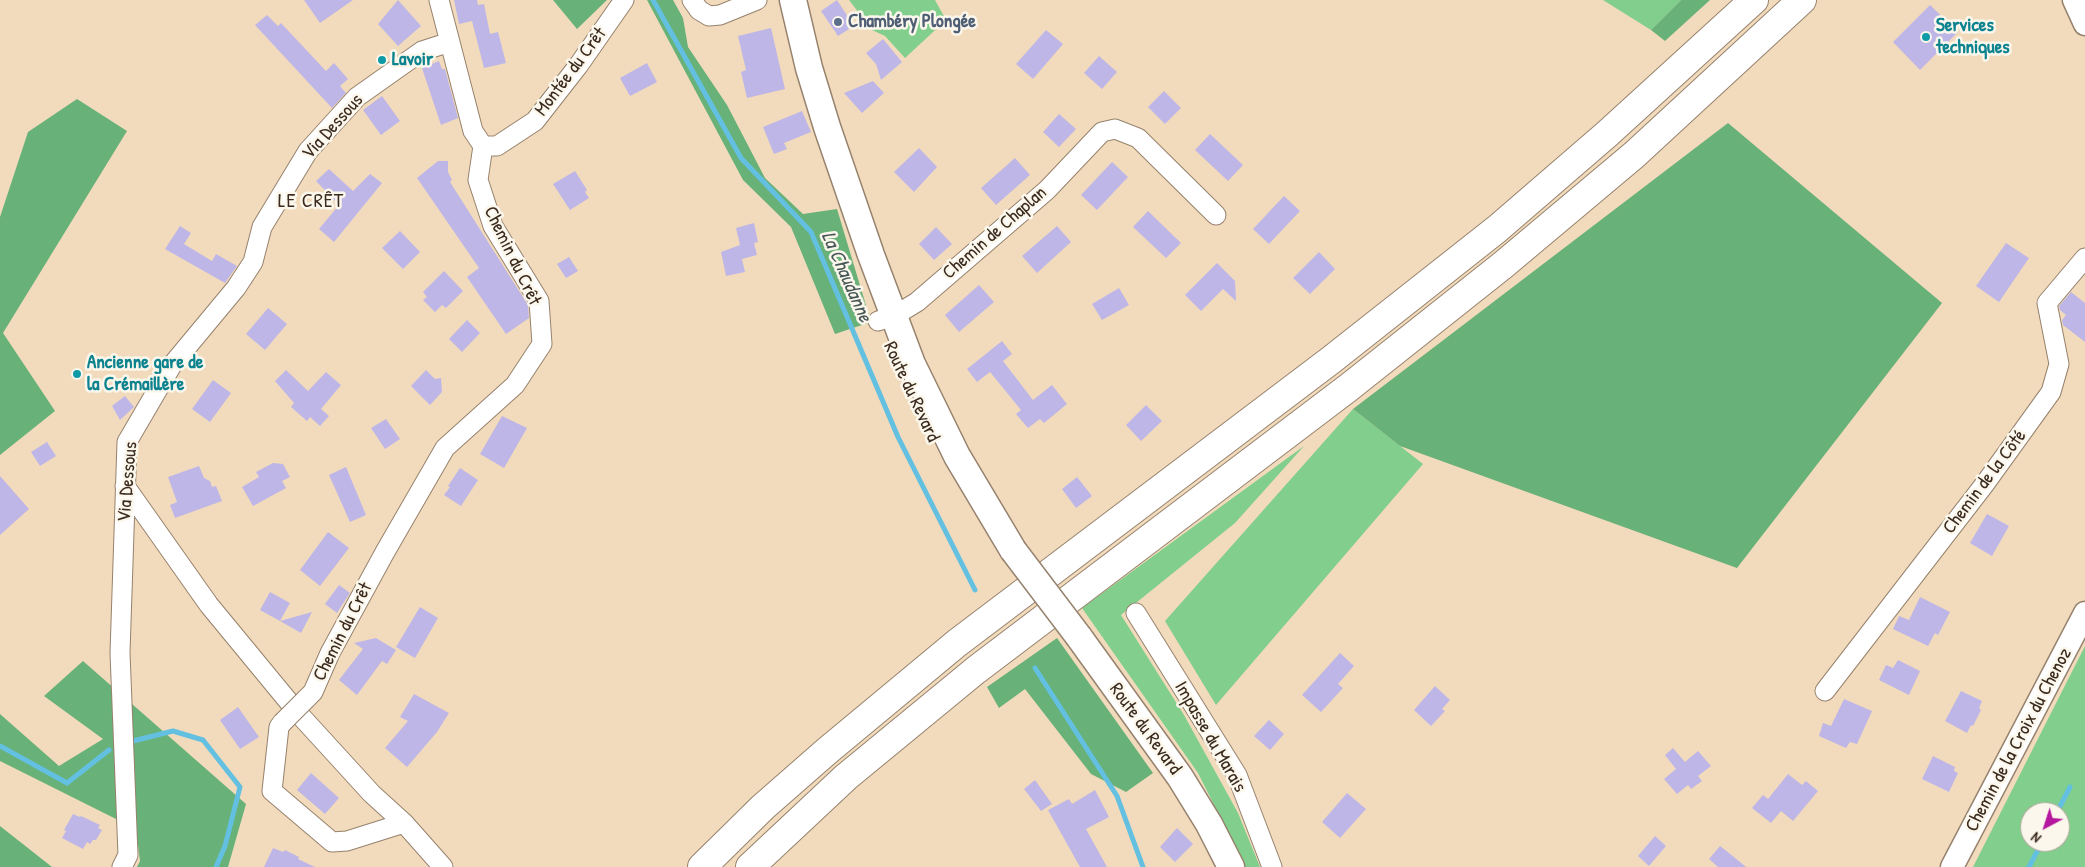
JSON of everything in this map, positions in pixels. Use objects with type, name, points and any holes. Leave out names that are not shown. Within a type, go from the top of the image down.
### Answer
[{"type":"highway","points":[[702,867],[763,808],[827,751],[957,643],[1331,360],[1497,229],[1608,134],[1754,0]]},
{"type":"highway","points":[[750,867],[846,777],[976,670],[1348,388],[1510,259],[1634,155],[1802,0]]},
{"type":"main road","name":"Route du Revard","points":[[793,0],[809,68],[871,255],[886,319],[912,364],[957,456],[1013,550],[1080,637],[1180,777],[1209,824],[1231,867]]},
{"type":"street","points":[[439,0],[473,131],[484,146]]},
{"type":"street","name":"Montée du Crêt","points":[[484,146],[497,146],[535,121],[578,66],[624,0]]},
{"type":"street","points":[[692,0],[699,10],[709,16],[720,15],[757,0]]},
{"type":"street","points":[[2074,0],[2085,24]]},
{"type":"street","name":"Via Dessous","points":[[122,867],[128,855],[120,652],[127,442],[172,366],[236,288],[253,262],[262,227],[308,151],[357,97],[422,51],[450,42]]},
{"type":"street","name":"Chemin de Chaplan","points":[[886,319],[917,302],[1047,190],[1102,132],[1115,130],[1138,138],[1216,215]]},
{"type":"street","name":"Chemin du Crêt","points":[[404,823],[347,841],[332,842],[272,791],[279,727],[312,692],[384,552],[445,448],[515,385],[542,344],[539,301],[493,226],[478,180],[484,146]]},
{"type":"street","name":"Chemin de la Côté","points":[[1825,691],[1984,485],[2051,392],[2060,364],[2047,304],[2085,258]]},
{"type":"street","points":[[125,486],[208,605],[298,713],[372,794],[404,823],[443,867]]},
{"type":"street","name":"Impasse du Marais","points":[[1136,613],[1237,775],[1272,867]]},
{"type":"street","name":"Chemin de la Croix du Chenoz","points":[[1952,867],[2085,613]]},
{"type":"green space","points":[[553,0],[607,0],[577,29]]},
{"type":"green space","points":[[647,0],[673,0],[683,18],[688,47],[727,105],[765,178],[803,214],[837,209],[871,322],[835,334],[791,227],[743,180]]},
{"type":"green space","points":[[849,0],[935,0],[946,20],[905,58],[885,36],[872,30]]},
{"type":"green space","points":[[1603,0],[1681,0],[1651,30]]},
{"type":"green space","points":[[1681,0],[1710,0],[1665,41],[1651,30]]},
{"type":"green space","points":[[77,99],[127,131],[3,333],[55,411],[0,455],[0,217],[28,132]]},
{"type":"green space","points":[[1728,123],[1942,303],[1737,568],[1400,446],[1353,409]]},
{"type":"green space","points":[[1353,409],[1423,464],[1216,705],[1165,621]]},
{"type":"green space","points":[[1304,446],[1235,523],[1121,615],[1184,715],[1238,813],[1260,867],[1245,867],[1198,773],[1082,608]]},
{"type":"green space","points":[[1057,638],[1153,773],[1126,792],[1091,774],[1025,689],[999,708],[987,687]]},
{"type":"green space","points":[[2085,646],[2085,867],[1973,867]]},
{"type":"green space","points":[[83,661],[246,804],[228,867],[137,867],[140,861],[136,829],[0,761],[0,714],[59,766],[103,739],[44,696]]},
{"type":"green space","points":[[0,826],[52,867],[0,867]]},
{"type":"building","points":[[304,0],[353,0],[320,23]]},
{"type":"building","points":[[398,0],[421,26],[398,46],[378,24]]},
{"type":"building","points":[[454,0],[477,0],[478,5],[484,4],[490,34],[498,32],[506,63],[484,68],[472,21],[459,24]]},
{"type":"building","points":[[837,0],[854,26],[838,36],[821,11]]},
{"type":"building","name":"Services techniques","points":[[1930,5],[1958,32],[1920,70],[1893,42]]},
{"type":"building","points":[[267,15],[278,26],[281,23],[326,71],[334,63],[348,79],[340,86],[346,93],[332,108],[255,25]]},
{"type":"building","points":[[771,28],[785,89],[747,98],[741,72],[746,70],[738,36]]},
{"type":"building","points":[[1046,30],[1063,44],[1033,79],[1016,64]]},
{"type":"building","points":[[883,39],[902,62],[881,80],[876,64],[866,53]]},
{"type":"building","points":[[1099,56],[1117,72],[1102,89],[1084,73]]},
{"type":"building","points":[[439,61],[442,69],[445,69],[458,118],[441,125],[422,68]]},
{"type":"building","points":[[647,63],[657,82],[630,96],[620,78]]},
{"type":"building","points":[[873,81],[884,93],[862,113],[844,93]]},
{"type":"building","points":[[1164,91],[1181,108],[1165,124],[1148,107]]},
{"type":"building","points":[[382,96],[400,121],[381,135],[363,110]]},
{"type":"building","points":[[802,111],[811,132],[784,143],[787,149],[774,154],[763,127]]},
{"type":"building","points":[[1059,114],[1076,129],[1059,147],[1043,132]]},
{"type":"building","points":[[1210,134],[1243,165],[1228,181],[1195,150]]},
{"type":"building","points":[[919,148],[937,167],[914,192],[894,172]]},
{"type":"building","points":[[1015,158],[1030,175],[996,205],[981,188]]},
{"type":"building","points":[[438,161],[448,161],[448,172],[452,180],[450,182],[528,305],[529,318],[506,334],[467,277],[479,268],[417,178]]},
{"type":"building","points":[[1112,162],[1128,177],[1097,210],[1081,195]]},
{"type":"building","points":[[329,169],[353,191],[370,174],[382,183],[334,242],[319,229],[339,205],[316,181]]},
{"type":"building","points":[[575,171],[587,190],[585,192],[589,198],[570,210],[553,184]]},
{"type":"building","points":[[1284,196],[1300,211],[1269,244],[1253,229]]},
{"type":"building","points":[[1148,211],[1181,243],[1166,258],[1133,227]]},
{"type":"building","points":[[754,223],[758,242],[754,243],[757,255],[742,259],[745,272],[726,276],[721,252],[740,245],[736,228]]},
{"type":"building","points":[[180,226],[191,233],[184,244],[212,261],[216,254],[237,266],[225,283],[165,249]]},
{"type":"building","points":[[1057,226],[1071,242],[1037,273],[1022,256]]},
{"type":"building","points":[[936,227],[952,244],[934,260],[919,244]]},
{"type":"building","points":[[400,231],[420,252],[403,269],[382,248]]},
{"type":"building","points":[[2006,243],[2029,258],[1999,302],[1976,286]]},
{"type":"building","points":[[1319,252],[1335,269],[1310,294],[1293,278]]},
{"type":"building","points":[[569,257],[578,271],[566,278],[557,264]]},
{"type":"building","points":[[1217,263],[1235,281],[1236,301],[1223,289],[1201,311],[1185,295]]},
{"type":"building","points":[[444,271],[463,291],[446,308],[442,305],[435,312],[423,300],[427,297],[423,292]]},
{"type":"building","points":[[979,285],[994,302],[959,332],[945,315]]},
{"type":"building","points":[[1119,288],[1129,305],[1102,320],[1092,304]]},
{"type":"building","points":[[2071,292],[2085,303],[2085,342],[2063,325],[2062,320],[2066,315],[2060,310],[2059,306]]},
{"type":"building","points":[[268,308],[287,324],[265,350],[246,334]]},
{"type":"building","points":[[467,320],[480,333],[462,352],[449,339]]},
{"type":"building","points":[[1002,341],[1012,354],[1003,361],[1033,400],[1052,385],[1067,404],[1044,423],[1040,419],[1028,428],[1016,414],[1021,410],[990,372],[977,382],[967,369]]},
{"type":"building","points":[[286,370],[308,391],[326,372],[341,385],[321,409],[329,416],[320,426],[310,417],[307,421],[291,407],[294,403],[275,381]]},
{"type":"building","points":[[426,370],[435,379],[441,378],[442,392],[430,405],[411,386]]},
{"type":"building","points":[[213,380],[231,393],[210,422],[192,409]]},
{"type":"building","points":[[125,396],[134,407],[120,420],[112,406]]},
{"type":"building","points":[[1146,405],[1162,421],[1141,441],[1126,425]]},
{"type":"building","points":[[502,416],[527,428],[504,468],[480,454]]},
{"type":"building","points":[[386,419],[400,439],[385,449],[371,428]]},
{"type":"building","points":[[47,442],[56,456],[40,466],[31,452]]},
{"type":"building","points":[[273,463],[283,464],[290,477],[282,481],[286,488],[253,506],[242,487],[259,477],[256,472]]},
{"type":"building","points":[[199,466],[204,478],[210,481],[212,487],[216,486],[222,501],[175,518],[170,505],[177,502],[168,477]]},
{"type":"building","points":[[346,467],[366,515],[350,522],[329,475]]},
{"type":"building","points":[[460,468],[478,480],[461,506],[444,495]]},
{"type":"building","points":[[0,476],[29,509],[0,535]]},
{"type":"building","points":[[1077,477],[1092,496],[1076,508],[1062,489]]},
{"type":"building","points":[[1987,514],[2009,526],[1992,556],[1970,543]]},
{"type":"building","points":[[328,532],[349,548],[320,586],[300,570]]},
{"type":"building","points":[[339,585],[350,593],[337,613],[325,604]]},
{"type":"building","points":[[270,592],[290,603],[280,621],[260,610]]},
{"type":"building","points":[[1920,597],[1950,612],[1938,635],[1935,633],[1928,646],[1893,629],[1899,616],[1909,620]]},
{"type":"building","points":[[420,607],[438,618],[415,658],[396,647]]},
{"type":"building","points":[[312,612],[301,633],[280,621]]},
{"type":"building","points":[[376,638],[396,650],[387,664],[382,661],[357,695],[339,680],[363,649],[354,643]]},
{"type":"building","points":[[1340,653],[1354,666],[1338,684],[1343,688],[1321,712],[1302,695]]},
{"type":"building","points":[[1898,660],[1920,671],[1909,695],[1879,680],[1886,665],[1893,668]]},
{"type":"building","points":[[1435,686],[1450,700],[1442,709],[1445,711],[1431,726],[1414,710]]},
{"type":"building","points":[[1961,691],[1982,701],[1979,708],[1981,710],[1967,733],[1945,721]]},
{"type":"building","points":[[414,694],[449,713],[437,732],[407,767],[385,748],[408,721],[400,717]]},
{"type":"building","points":[[1844,699],[1872,711],[1857,744],[1850,742],[1846,748],[1819,736],[1823,723],[1831,726]]},
{"type":"building","points":[[238,707],[259,737],[240,749],[220,720]]},
{"type":"building","points":[[1269,720],[1284,734],[1270,750],[1254,736]]},
{"type":"building","points":[[1673,748],[1685,762],[1698,751],[1711,766],[1698,776],[1702,781],[1691,789],[1688,785],[1677,794],[1664,779],[1676,769],[1665,755]]},
{"type":"building","points":[[1933,756],[1955,767],[1954,771],[1958,773],[1949,792],[1922,779]]},
{"type":"building","points":[[311,773],[339,798],[325,814],[297,790]]},
{"type":"building","points":[[1788,774],[1802,785],[1806,781],[1818,791],[1793,821],[1781,811],[1771,823],[1752,808],[1763,795],[1768,799]]},
{"type":"building","points":[[1035,780],[1052,804],[1041,811],[1024,789]]},
{"type":"building","points":[[1095,790],[1109,817],[1086,829],[1107,867],[1080,867],[1048,810],[1069,799],[1072,804]]},
{"type":"building","points":[[1347,793],[1366,809],[1340,838],[1322,822]]},
{"type":"building","points":[[73,814],[100,825],[98,828],[102,830],[96,840],[93,840],[90,844],[87,842],[83,849],[62,838],[66,831],[64,830]]},
{"type":"building","points":[[1177,828],[1193,844],[1175,862],[1160,847]]},
{"type":"building","points":[[1655,836],[1666,846],[1649,866],[1638,856]]},
{"type":"building","points":[[1720,846],[1746,867],[1718,867],[1709,859]]},
{"type":"building","points":[[273,848],[283,852],[285,850],[315,867],[264,867]]},
{"type":"waterway","name":"La Chaudanne","points":[[653,0],[741,158],[811,232],[898,437],[975,590]]},
{"type":"waterway","points":[[1035,668],[1117,796],[1143,867]]},
{"type":"waterway","points":[[133,741],[173,731],[203,740],[240,787],[225,846],[216,867]]},
{"type":"waterway","points":[[0,746],[67,783],[109,750]]},
{"type":"waterway","points":[[2062,802],[2070,787]]},
{"type":"waterway","points":[[2029,867],[2037,852]]},
{"type":"place","name":"Chambéry Plongée","points":[[838,22]]},
{"type":"place","name":"Services techniques","points":[[1926,37]]},
{"type":"place","name":"Lavoir","points":[[382,60]]},
{"type":"place","name":"Ancienne gare de la Crémaillère","points":[[77,374]]},
{"type":"district","name":"LE CRÊT","points":[[311,202]]}]
